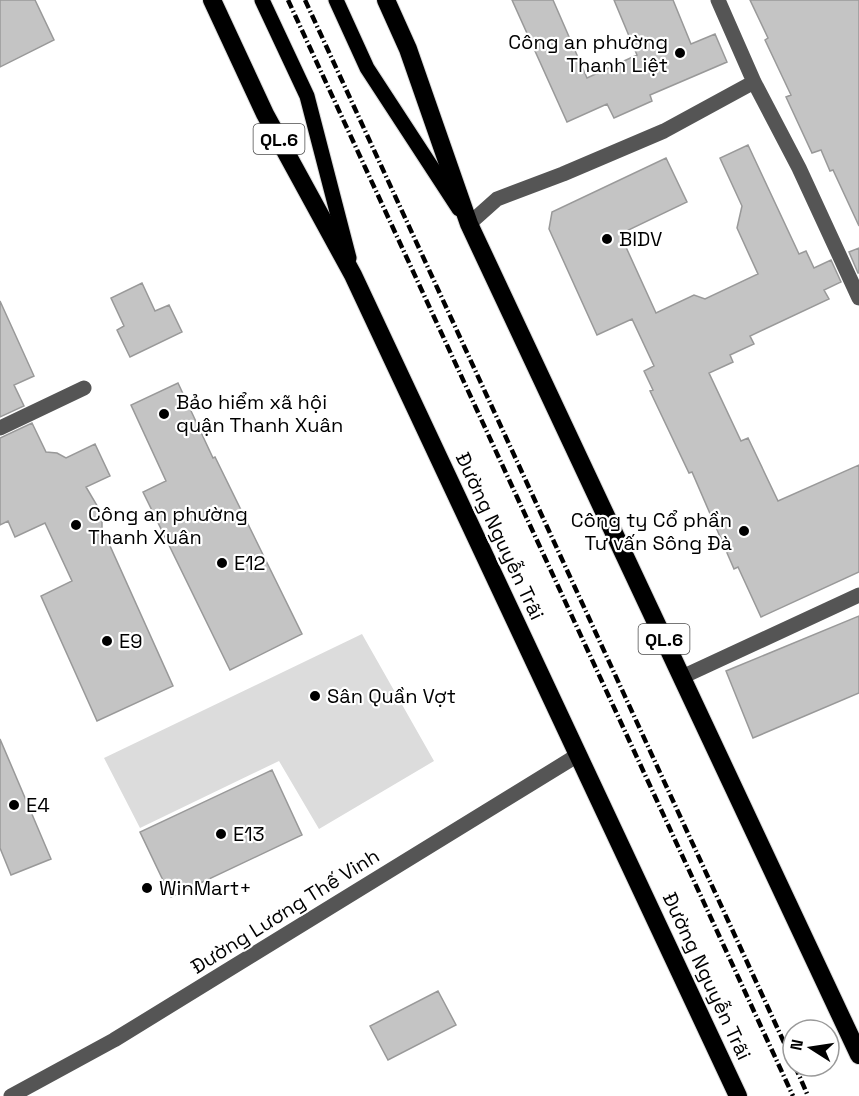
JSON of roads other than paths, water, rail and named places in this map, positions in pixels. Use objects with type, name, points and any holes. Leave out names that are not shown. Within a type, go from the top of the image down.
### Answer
[{"type":"highway","name":"Đường Nguyễn Trãi","points":[[212,0],[265,114],[353,275],[738,1096]]},
{"type":"highway","name":"QL.6","points":[[386,0],[408,49],[469,224],[859,1054]]},
{"type":"main road","points":[[262,0],[307,96],[353,275]]},
{"type":"main road","points":[[336,0],[367,68],[469,224]]},
{"type":"street","points":[[719,1],[754,82],[799,168],[859,298]]},
{"type":"street","points":[[469,224],[497,199],[664,131],[754,82]]},
{"type":"street","points":[[0,428],[84,388]]},
{"type":"street","points":[[682,677],[859,595]]},
{"type":"street","name":"Đường Lương Thế Vinh","points":[[11,1096],[123,1035],[578,755]]},
{"type":"railway","points":[[288,0],[793,1096]]},
{"type":"railway","points":[[305,0],[781,1036]]},
{"type":"railway","points":[[800,1078],[808,1096]]},
{"type":"place","name":"Công an phường Thanh Liệt","points":[[680,53]]},
{"type":"place","name":"BIDV","points":[[607,239]]},
{"type":"place","name":"Bảo hiểm xã hội quận Thanh Xuân","points":[[164,414]]},
{"type":"place","name":"Công an phường Thanh Xuân","points":[[76,525]]},
{"type":"place","name":"Công ty Cổ phần Tư vấn Sông Đà","points":[[744,531]]},
{"type":"place","name":"E12","points":[[222,563]]},
{"type":"place","name":"E9","points":[[107,641]]},
{"type":"place","name":"Sân Quần Vợt","points":[[315,696]]},
{"type":"place","name":"E4","points":[[14,805]]},
{"type":"place","name":"E13","points":[[221,834]]},
{"type":"place","name":"WinMart+","points":[[147,888]]}]
